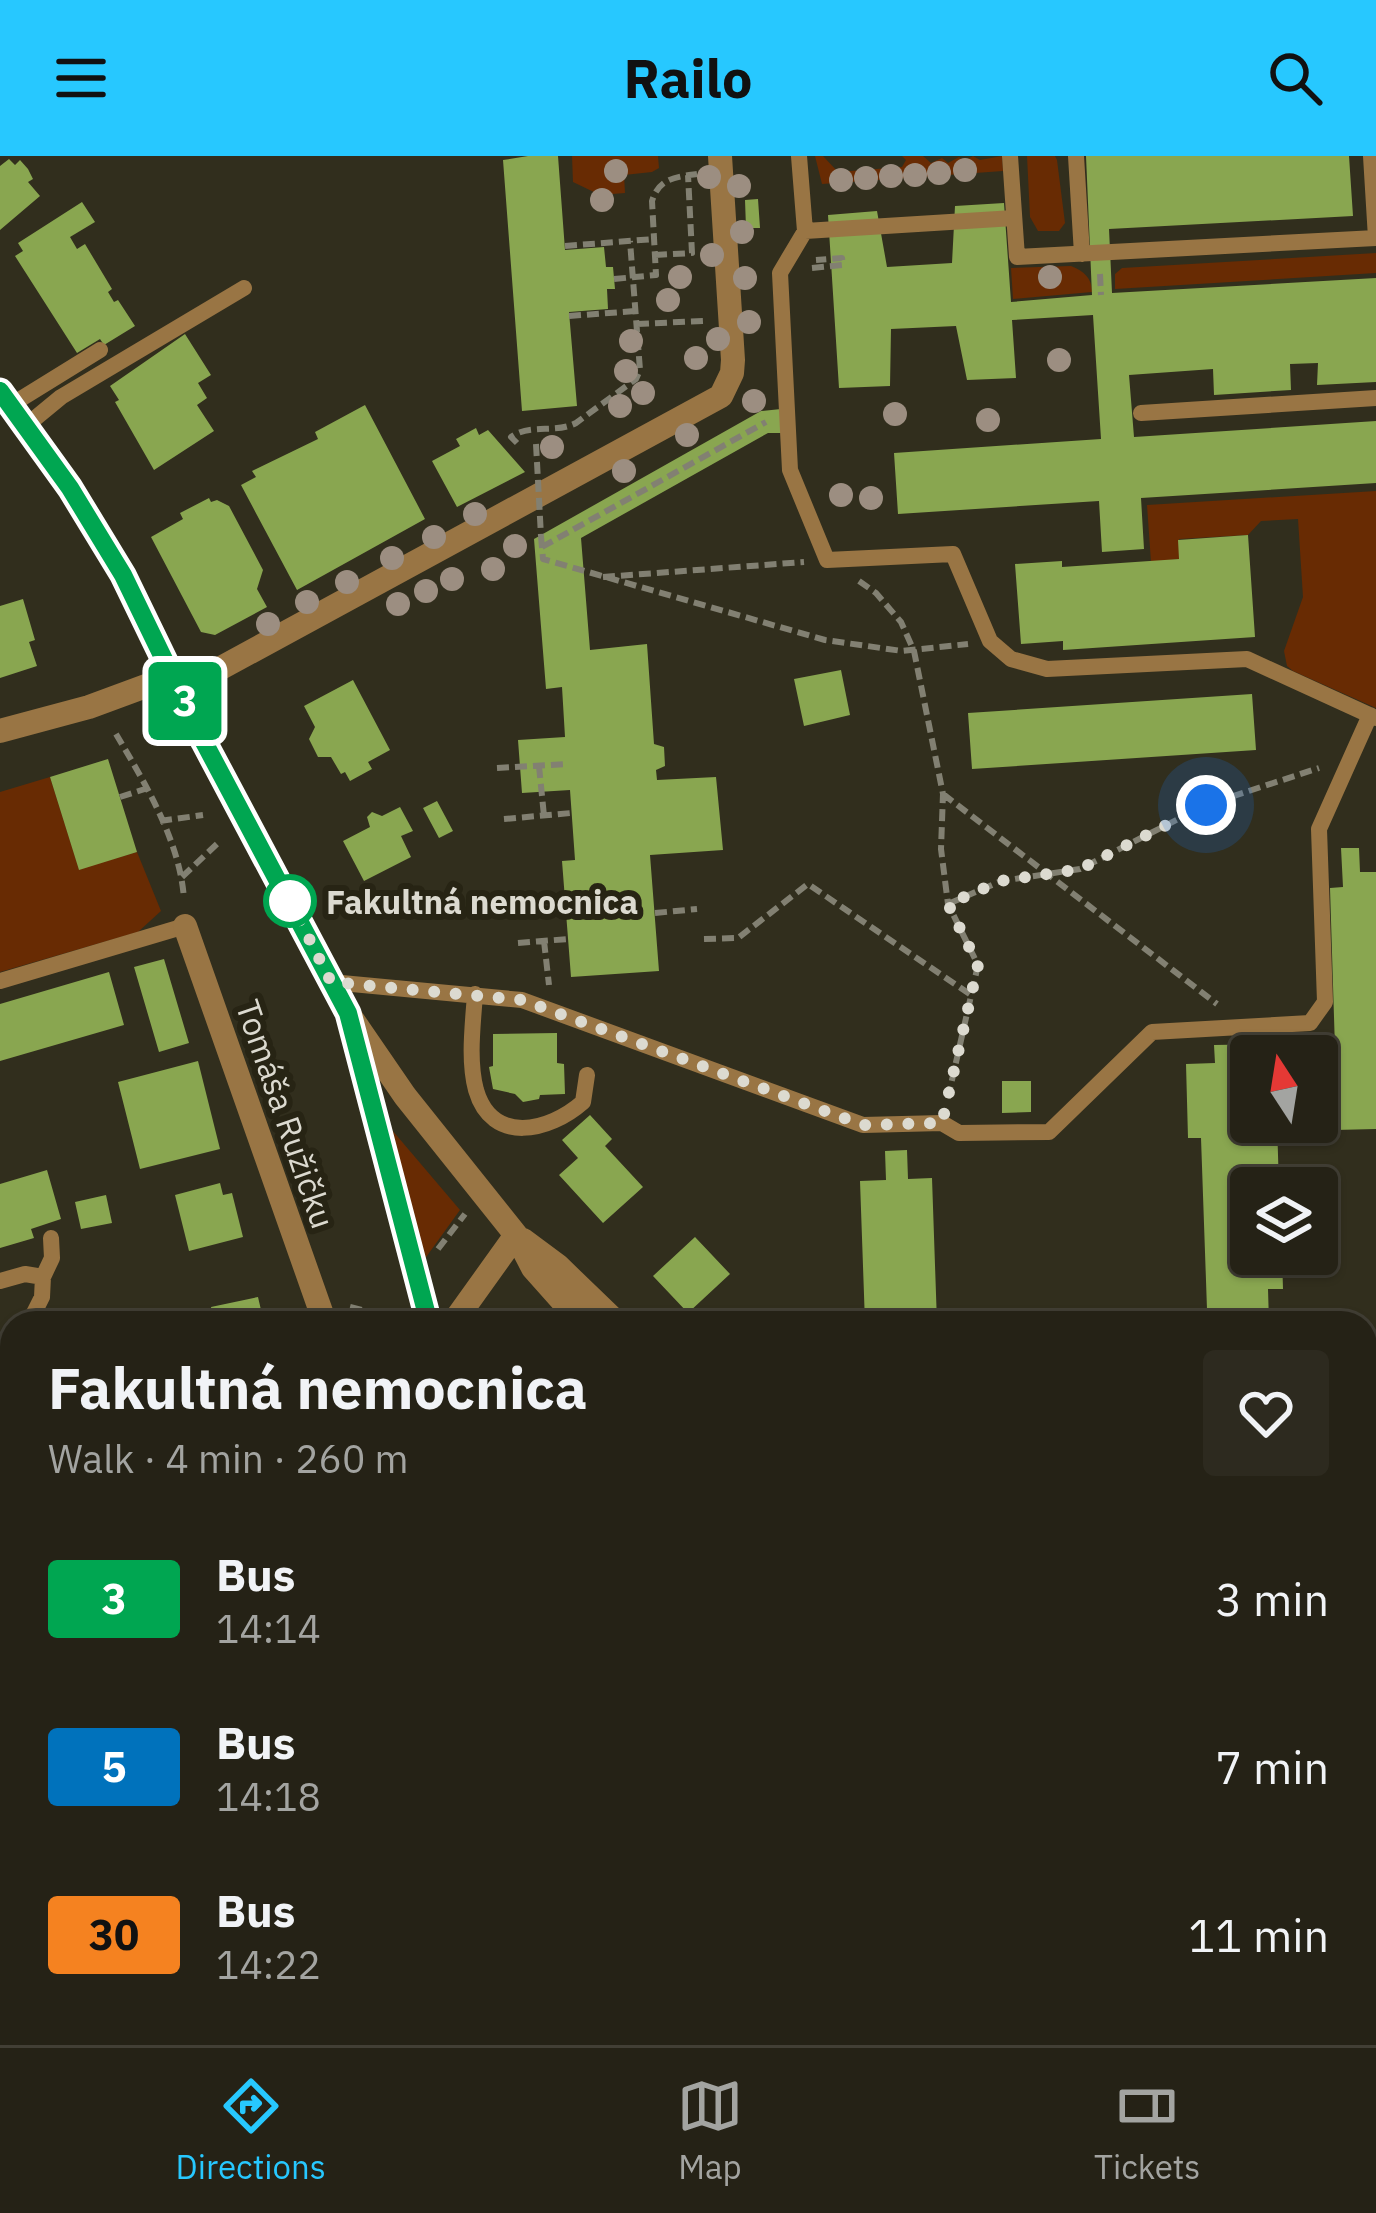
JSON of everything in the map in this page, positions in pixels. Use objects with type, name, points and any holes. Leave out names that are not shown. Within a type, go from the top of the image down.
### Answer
[{"type":"street","points":[[208,675],[721,396],[733,360],[720,156]]},
{"type":"street","points":[[13,407],[123,575],[348,1013],[405,1096],[516,1235],[533,1268],[571,1311]]},
{"type":"street","points":[[0,731],[89,707],[173,676]]},
{"type":"street","name":"Tomáša Ružičku","points":[[185,926],[320,1311]]},
{"type":"street","points":[[348,1013],[426,1311]]},
{"type":"street","points":[[462,1311],[516,1235]]},
{"type":"street","points":[[516,1235],[558,1266],[605,1311]]},
{"type":"lane","points":[[331,982],[522,1000],[863,1125],[942,1123],[959,1132],[1049,1132],[1152,1032],[1310,1023],[1325,1002],[1319,830],[1373,717],[1247,659],[1047,669],[1011,659],[990,641],[953,554],[827,560],[790,470],[780,273],[805,231],[799,156]]},
{"type":"lane","points":[[1010,156],[1017,256],[1376,238],[1371,156]]},
{"type":"lane","points":[[1076,156],[1082,254]]},
{"type":"lane","points":[[805,231],[1014,218]]},
{"type":"lane","points":[[13,407],[61,398],[244,288]]},
{"type":"lane","points":[[13,407],[100,350]]},
{"type":"lane","points":[[1141,413],[1376,398]]},
{"type":"lane","points":[[0,981],[185,926]]},
{"type":"lane","points":[[475,994],[478,1096],[506,1129],[520,1131],[561,1117],[583,1102],[587,1075]]},
{"type":"lane","points":[[35,1311],[52,1258],[51,1238]]},
{"type":"lane","points":[[0,1281],[25,1274],[43,1277]]},
{"type":"path","points":[[614,279],[656,275],[652,201],[656,189],[665,181],[700,173]]},
{"type":"path","points":[[655,255],[692,253],[688,175]]},
{"type":"path","points":[[565,246],[654,239]]},
{"type":"path","points":[[517,443],[511,437],[521,430],[567,428],[636,379],[640,370],[631,241]]},
{"type":"path","points":[[802,262],[842,258],[843,265],[806,271]]},
{"type":"path","points":[[1100,271],[1101,295]]},
{"type":"path","points":[[569,316],[636,311]]},
{"type":"path","points":[[637,324],[703,321]]},
{"type":"path","points":[[542,547],[764,422],[788,421]]},
{"type":"path","points":[[534,429],[543,560],[825,640],[914,651],[990,641]]},
{"type":"path","points":[[603,577],[827,560],[876,593],[902,622],[914,651],[944,794],[941,849],[948,904],[978,965],[942,1123]]},
{"type":"path","points":[[116,734],[148,788],[182,877],[185,926]]},
{"type":"path","points":[[948,904],[1001,881],[1080,869],[1206,805],[1352,758]]},
{"type":"path","points":[[497,768],[568,764]]},
{"type":"path","points":[[539,765],[544,816]]},
{"type":"path","points":[[120,797],[148,788]]},
{"type":"path","points":[[944,794],[1246,1027]]},
{"type":"path","points":[[504,819],[571,813]]},
{"type":"path","points":[[160,821],[203,815]]},
{"type":"path","points":[[182,877],[218,843]]},
{"type":"path","points":[[704,939],[738,938],[808,884],[971,995]]},
{"type":"path","points":[[655,913],[697,909]]},
{"type":"path","points":[[518,943],[568,939]]},
{"type":"path","points":[[544,941],[551,1011]]},
{"type":"path","points":[[438,1250],[465,1214]]},
{"type":"shaded area","points":[[572,156],[658,156],[659,168],[624,175],[625,193],[600,195],[573,182]]},
{"type":"shaded area","points":[[815,156],[823,156],[838,172],[902,167],[906,160],[902,156],[923,156],[931,163],[942,158],[948,163],[959,157],[964,161],[973,156],[980,160],[1002,156],[1003,171],[822,184]]},
{"type":"shaded area","points":[[1027,156],[1055,156],[1057,160],[1065,223],[1059,231],[1038,231],[1030,217]]},
{"type":"shaded area","points":[[1376,253],[1376,273],[1115,289],[1115,274],[1122,268]]},
{"type":"shaded area","points":[[1071,266],[1086,276],[1092,292],[1013,299],[1011,268]]},
{"type":"shaded area","points":[[1376,491],[1376,708],[1287,666],[1284,651],[1303,597],[1298,519],[1261,521],[1248,535],[1179,539],[1179,559],[1151,562],[1147,505]]},
{"type":"shaded area","points":[[50,777],[79,869],[137,852],[161,911],[138,932],[0,972],[0,792]]},
{"type":"shaded area","points":[[392,1130],[460,1210],[424,1260],[390,1137]]},
{"type":"building","points":[[558,156],[565,250],[604,247],[606,267],[613,267],[615,289],[607,289],[608,309],[569,312],[577,406],[522,411],[503,160]]},
{"type":"building","points":[[1086,156],[1349,156],[1353,216],[1109,229],[1112,293],[1376,278],[1376,382],[1317,385],[1318,363],[1290,364],[1291,390],[1214,395],[1213,369],[1129,375],[1134,437],[1376,421],[1376,483],[1141,498],[1144,549],[1102,552],[1099,501],[898,514],[894,453],[1101,439],[1093,315],[1012,320],[1016,378],[967,380],[956,326],[891,329],[890,386],[839,388],[828,215],[877,211],[887,267],[952,263],[955,206],[1004,203],[1011,302],[1092,295]]},
{"type":"building","points":[[9,159],[15,165],[20,160],[28,169],[33,179],[28,182],[40,196],[0,230],[0,166]]},
{"type":"building","points":[[758,199],[760,228],[746,228],[745,200]]},
{"type":"building","points":[[82,202],[95,222],[70,237],[77,249],[85,244],[112,289],[108,292],[114,302],[118,300],[135,326],[104,345],[100,339],[77,353],[15,256],[23,251],[18,243]]},
{"type":"building","points":[[185,334],[211,375],[198,383],[207,398],[197,405],[214,431],[154,470],[110,386]]},
{"type":"building","points":[[365,405],[425,519],[297,590],[241,485],[256,477],[252,471],[318,439],[315,432]]},
{"type":"building","points":[[781,409],[781,433],[768,433],[581,538],[590,650],[647,644],[654,744],[664,747],[665,766],[656,770],[657,780],[716,777],[723,850],[650,855],[659,971],[571,977],[562,861],[575,860],[570,790],[522,793],[518,740],[565,737],[562,687],[546,689],[534,539],[761,411]]},
{"type":"building","points":[[476,428],[479,435],[488,430],[525,472],[457,507],[432,461],[460,446],[456,439]]},
{"type":"building","points":[[209,498],[229,506],[263,570],[257,589],[267,607],[215,635],[201,632],[151,537],[183,519],[180,513]]},
{"type":"building","points":[[1248,535],[1255,637],[1063,650],[1063,641],[1021,644],[1015,564],[1062,561],[1062,567],[1179,559],[1178,540]]},
{"type":"building","points":[[23,599],[37,666],[0,678],[0,606]]},
{"type":"building","points":[[841,670],[850,715],[804,726],[794,679]]},
{"type":"building","points":[[353,680],[390,750],[368,762],[372,769],[350,781],[331,757],[318,757],[309,739],[315,727],[304,706]]},
{"type":"building","points":[[1252,694],[1256,750],[972,769],[968,713]]},
{"type":"building","points":[[108,759],[137,852],[79,870],[50,777]]},
{"type":"building","points":[[437,801],[453,831],[439,838],[423,808]]},
{"type":"building","points":[[400,807],[413,831],[401,836],[411,857],[364,881],[343,841],[370,827],[367,817],[372,812],[382,816]]},
{"type":"building","points":[[1341,848],[1359,848],[1360,872],[1376,872],[1376,1129],[1338,1130],[1330,888],[1343,887]]},
{"type":"building","points":[[164,959],[189,1043],[159,1052],[134,967]]},
{"type":"building","points":[[109,972],[124,1025],[0,1061],[0,1004]]},
{"type":"building","points":[[557,1033],[557,1063],[564,1064],[565,1094],[540,1095],[523,1102],[515,1094],[493,1089],[489,1067],[493,1066],[493,1034]]},
{"type":"building","points":[[1214,1045],[1230,1045],[1230,1143],[1278,1143],[1278,1167],[1230,1167],[1230,1275],[1283,1275],[1283,1289],[1268,1289],[1269,1311],[1207,1309],[1201,1138],[1188,1138],[1186,1064],[1215,1063]]},
{"type":"building","points":[[198,1061],[220,1149],[140,1169],[118,1082]]},
{"type":"building","points":[[1002,1081],[1031,1081],[1031,1112],[1002,1113]]},
{"type":"building","points":[[590,1115],[612,1139],[605,1146],[643,1187],[603,1223],[559,1175],[578,1158],[562,1140]]},
{"type":"building","points":[[907,1150],[908,1179],[932,1178],[937,1311],[865,1311],[860,1181],[886,1180],[885,1151]]},
{"type":"building","points":[[47,1170],[61,1219],[31,1229],[34,1238],[0,1248],[0,1184]]},
{"type":"building","points":[[220,1183],[223,1195],[232,1193],[243,1237],[189,1251],[175,1195]]},
{"type":"building","points":[[106,1195],[112,1223],[81,1229],[75,1202]]},
{"type":"building","points":[[695,1237],[730,1274],[690,1311],[653,1276]]},
{"type":"building","points":[[258,1297],[261,1311],[212,1311],[211,1307]]},
{"type":"bus line","name":"3","points":[[0,391],[70,488],[123,575],[204,742],[348,1013],[426,1311]]},
{"type":"place","name":"Fakultná nemocnica","points":[[290,901]]},
{"type":"route","points":[[290,901],[331,982],[522,1000],[863,1125],[942,1123],[978,965],[948,904],[1001,881],[1080,869],[1206,805]]}]
